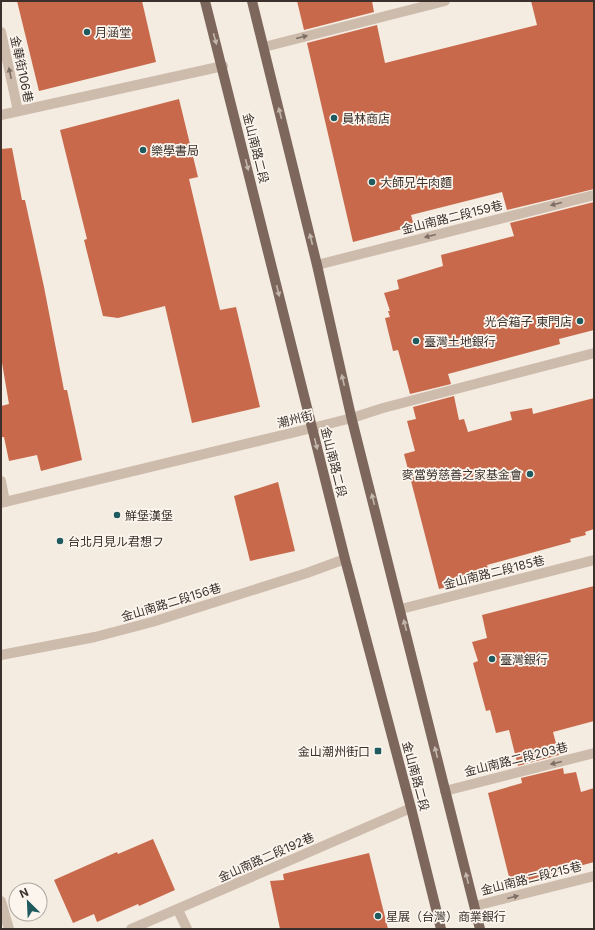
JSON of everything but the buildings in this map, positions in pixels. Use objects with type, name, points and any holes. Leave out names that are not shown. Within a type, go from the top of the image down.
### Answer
[{"type":"main road","name":"金山南路二段","points":[[205,1],[223,66],[345,559],[411,808],[441,929]]},
{"type":"main road","name":"金山南路二段","points":[[252,1],[317,265],[352,418],[480,929]]},
{"type":"street","points":[[264,46],[445,1]]},
{"type":"street","name":"金華街106巷","points":[[1,32],[18,111]]},
{"type":"street","points":[[1,115],[223,66]]},
{"type":"street","name":"金山南路二段159巷","points":[[317,265],[594,195]]},
{"type":"street","name":"潮州街","points":[[3,503],[352,418],[390,406],[594,354]]},
{"type":"street","points":[[1,481],[3,503]]},
{"type":"street","name":"金山南路二段156巷","points":[[1,655],[94,637],[152,622],[307,573],[345,559]]},
{"type":"street","name":"金山南路二段185巷","points":[[401,609],[594,560]]},
{"type":"street","name":"金山南路二段203巷","points":[[445,791],[594,753]]},
{"type":"street","name":"金山南路二段192巷","points":[[130,929],[178,910],[411,808]]},
{"type":"street","name":"金山南路二段215巷","points":[[475,906],[594,876]]},
{"type":"street","points":[[1,901],[9,929]]},
{"type":"street","points":[[178,910],[187,929]]},
{"type":"place","name":"月涵堂","points":[[87,32]]},
{"type":"place","name":"員林商店","points":[[334,118]]},
{"type":"place","name":"樂學書局","points":[[143,150]]},
{"type":"place","name":"大師兄牛肉麵","points":[[372,182]]},
{"type":"place","name":"光合箱子 東門店","points":[[580,321]]},
{"type":"place","name":"臺灣土地銀行","points":[[416,341]]},
{"type":"place","name":"麥當勞慈善之家基金會","points":[[530,474]]},
{"type":"place","name":"鮮堡漢堡","points":[[117,515]]},
{"type":"place","name":"台北月見ル君想フ","points":[[60,541]]},
{"type":"place","name":"臺灣銀行","points":[[492,659]]},
{"type":"place","name":"金山潮州街口","points":[[378,751]]},
{"type":"place","name":"星展（台灣）商業銀行","points":[[378,916]]}]
